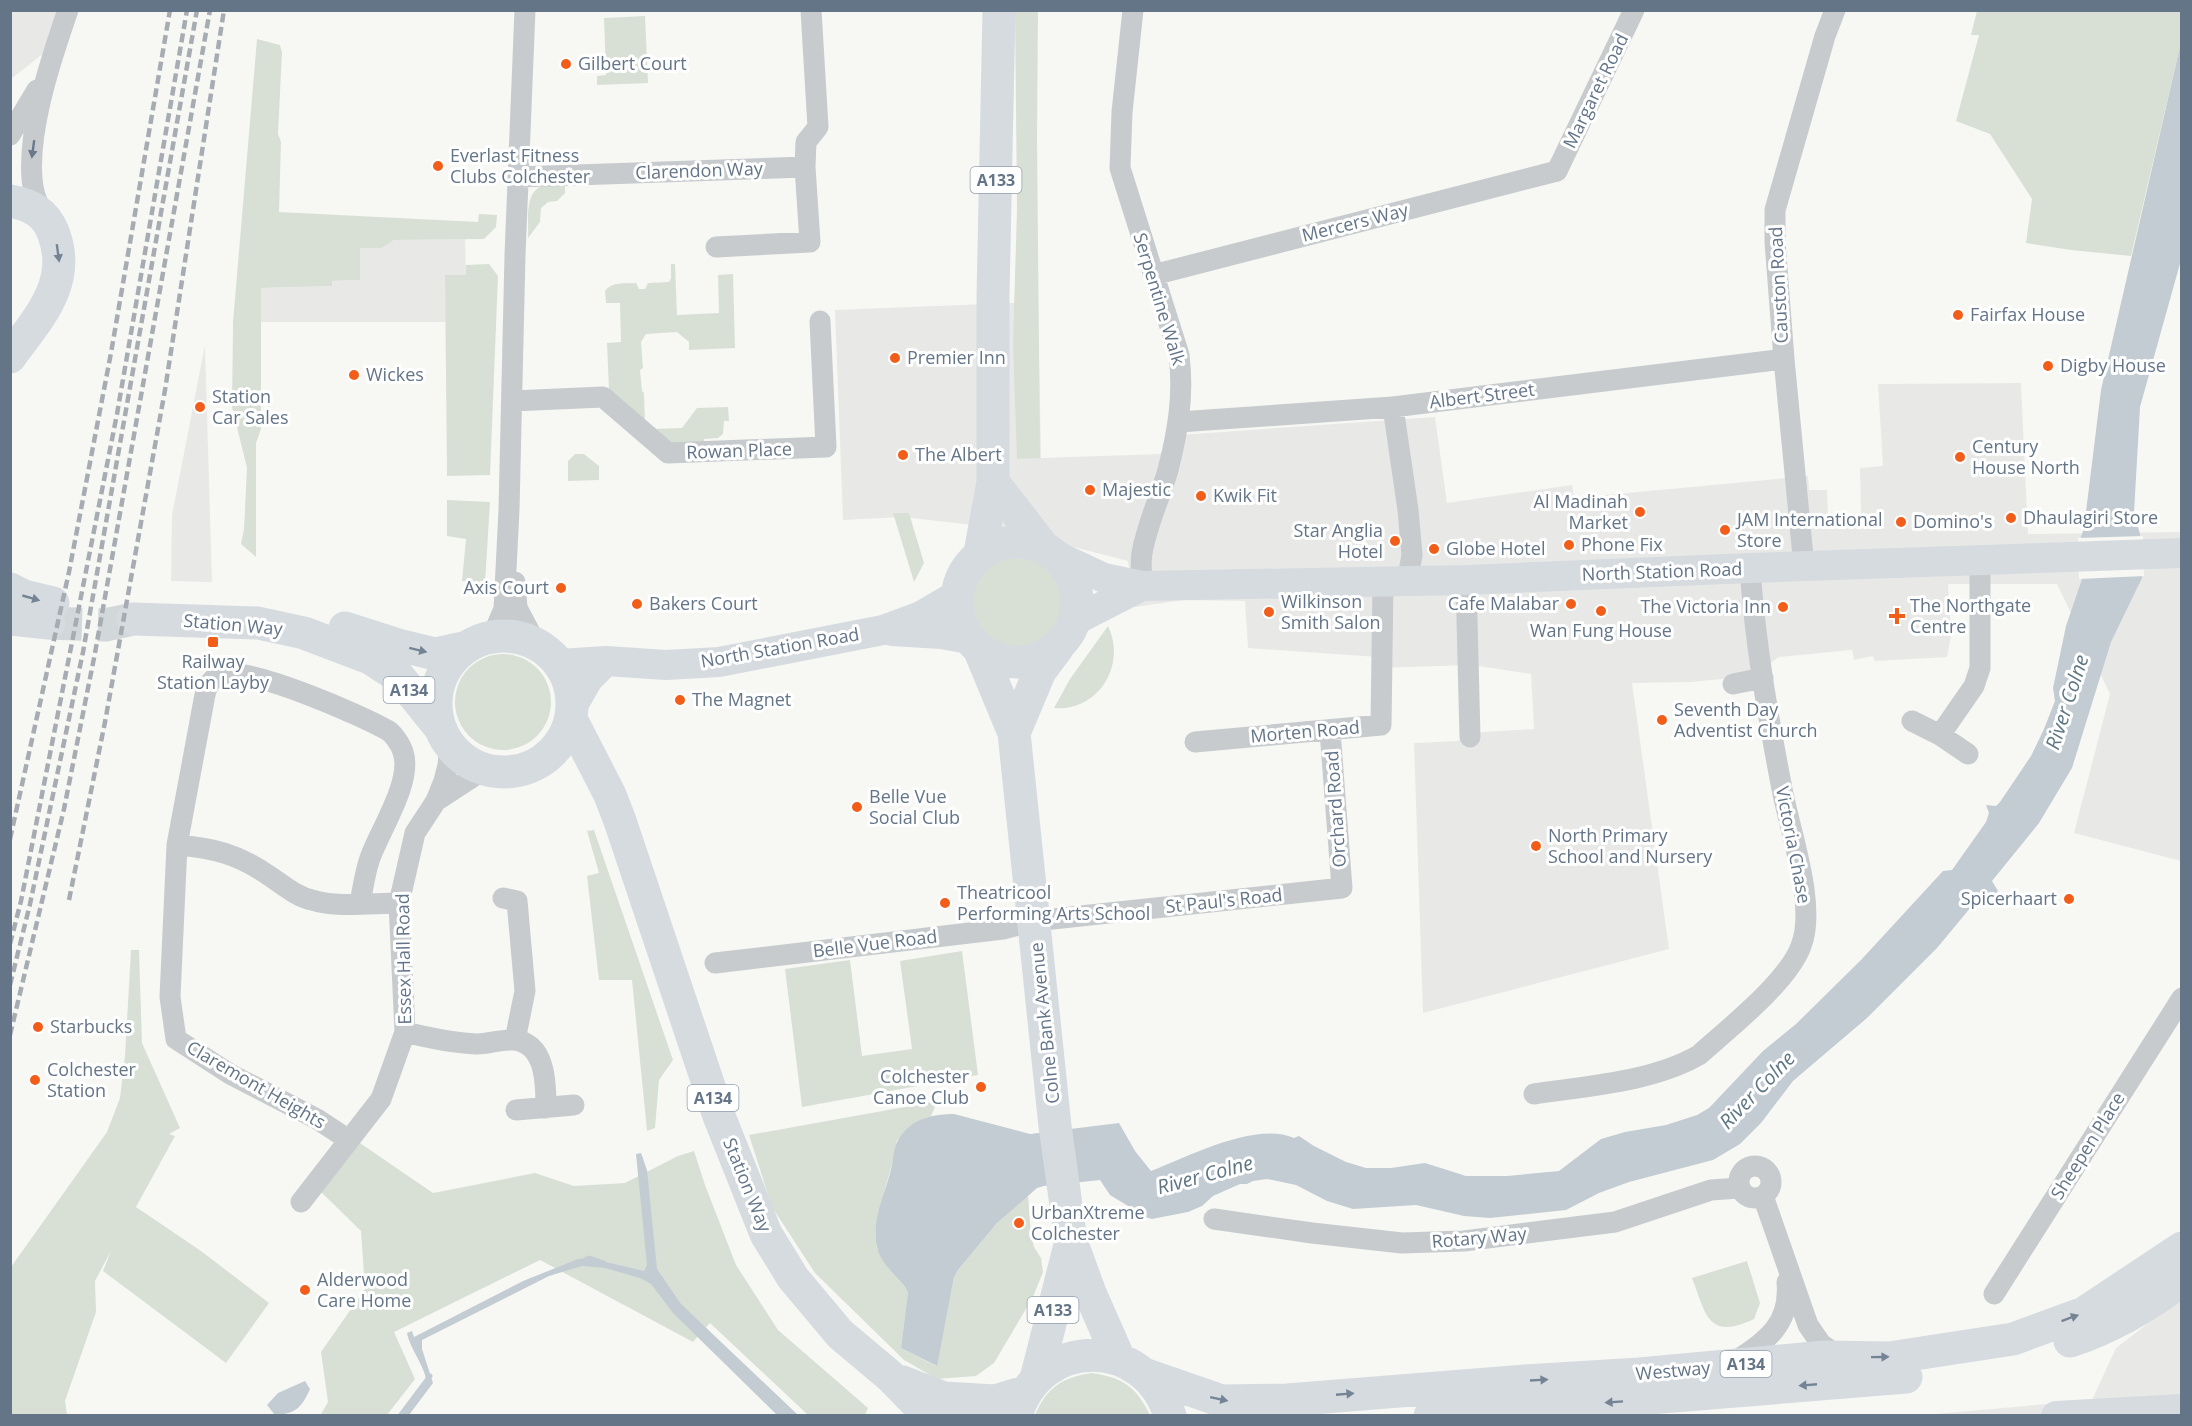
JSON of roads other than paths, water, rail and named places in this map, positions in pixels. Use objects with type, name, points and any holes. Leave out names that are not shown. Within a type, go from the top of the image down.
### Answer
[{"type":"main road","name":"A133","points":[[975,645],[963,628],[957,607],[957,595],[964,574],[980,553],[993,482],[999,10]]},
{"type":"main road","points":[[10,201],[37,209],[46,218],[59,253],[59,272],[54,291],[10,357]]},
{"type":"main road","points":[[10,321],[34,310],[54,291]]},
{"type":"main road","points":[[975,645],[1003,661],[1022,662],[1045,655],[1067,632],[1077,606],[1075,587],[1068,570],[1050,552],[993,482]]},
{"type":"main road","points":[[980,553],[1000,544],[1016,542],[1050,552]]},
{"type":"main road","points":[[10,589],[24,596],[33,620]]},
{"type":"main road","name":"Station Way","points":[[446,737],[399,677],[370,658],[304,633],[258,623],[135,611],[263,606],[304,613],[370,636],[435,654],[480,642]]},
{"type":"main road","name":"Colne Bank Avenue","points":[[1014,733],[1040,671],[1067,632]]},
{"type":"main road","name":"A134","points":[[513,636],[548,654],[570,685],[572,713],[562,741],[546,758],[525,769],[513,772],[485,769],[464,759],[446,737],[437,711],[437,691],[455,657],[480,642],[513,636]]},
{"type":"main road","name":"Colne Bank Avenue","points":[[975,645],[1014,733],[1055,1126],[1071,1241],[1090,1293],[1132,1366]]},
{"type":"main road","name":"Station Way","points":[[572,713],[620,821],[719,1116],[766,1234],[793,1278],[840,1334],[890,1376],[929,1416]]},
{"type":"main road","name":"Station Way","points":[[546,758],[576,776],[620,821]]},
{"type":"main road","name":"Colne Bank Avenue","points":[[1025,1396],[1053,1316],[1054,1300],[1071,1241]]},
{"type":"main road","name":"Westway","points":[[1132,1366],[1176,1401],[1222,1401],[1287,1400],[1840,1357],[1888,1358],[2013,1339],[2084,1313],[2181,1248]]},
{"type":"main road","name":"Westway","points":[[1430,1416],[1897,1378],[2015,1360],[2088,1336],[2159,1297],[2181,1280]]},
{"type":"main road","points":[[1090,1293],[1140,1351],[1164,1374],[1176,1401]]},
{"type":"main road","points":[[978,1400],[990,1396],[1012,1375],[1054,1300]]},
{"type":"main road","name":"A134","points":[[1025,1396],[1052,1366],[1074,1357],[1102,1355],[1132,1366]]},
{"type":"main road","name":"Station Way","points":[[890,1376],[944,1398],[995,1401],[1025,1396]]},
{"type":"street","points":[[10,135],[26,112],[47,71],[68,10]]},
{"type":"street","points":[[480,642],[504,609],[525,10]]},
{"type":"street","points":[[716,247],[810,242],[805,167],[806,142],[818,127],[811,10]]},
{"type":"street","name":"Serpentine Walk","points":[[1133,10],[1119,158],[1121,176],[1179,355],[1182,378],[1179,422],[1167,471],[1150,519],[1141,555],[1142,586]]},
{"type":"street","name":"Margaret Road","points":[[1557,171],[1634,10]]},
{"type":"street","name":"Causton Road","points":[[1804,567],[1784,359],[1775,242],[1775,210],[1825,36],[1835,10]]},
{"type":"street","points":[[46,218],[34,195],[31,169],[47,71]]},
{"type":"street","name":"Clarendon Way","points":[[518,177],[805,167]]},
{"type":"street","name":"Mercers Way","points":[[1153,275],[1557,171]]},
{"type":"street","name":"Rowan Place","points":[[512,401],[603,397],[668,453],[826,447],[820,321]]},
{"type":"street","name":"Albert Street","points":[[1179,422],[1393,407],[1784,359]]},
{"type":"street","points":[[1393,407],[1412,555],[1395,582]]},
{"type":"street","points":[[509,510],[517,608],[548,654]]},
{"type":"street","name":"North Station Road","points":[[1050,552],[1104,578],[1142,586],[1466,580],[2181,553]]},
{"type":"street","points":[[1940,735],[1974,686],[1980,668],[1980,560]]},
{"type":"street","name":"Victoria Chase","points":[[1534,1094],[1597,1085],[1666,1071],[1687,1062],[1699,1055],[1783,976],[1795,961],[1802,944],[1807,923],[1806,903],[1783,791],[1754,625],[1750,568]]},
{"type":"street","points":[[1466,580],[1470,737]]},
{"type":"street","name":"Morten Road","points":[[1195,742],[1381,725],[1395,582]]},
{"type":"street","name":"North Station Road","points":[[1067,632],[1142,586]]},
{"type":"street","name":"North Station Road","points":[[548,654],[666,665],[719,662],[883,630],[921,616],[957,595]]},
{"type":"street","name":"North Station Road","points":[[883,630],[941,634],[975,645]]},
{"type":"street","points":[[572,713],[588,679],[606,661]]},
{"type":"street","name":"Claremont Heights","points":[[349,1140],[317,1119],[230,1074],[176,1039],[170,997],[177,844],[206,688],[212,679],[225,674],[237,674],[269,681],[338,707],[390,731],[403,752],[405,778],[369,861],[360,903]]},
{"type":"street","points":[[1733,684],[1763,678]]},
{"type":"street","points":[[1912,721],[1940,735],[1968,754]]},
{"type":"street","name":"Orchard Road","points":[[1330,731],[1342,888]]},
{"type":"street","name":"Essex Hall Road","points":[[302,1202],[381,1099],[405,1032],[399,903],[415,832],[436,801],[448,765],[446,737]]},
{"type":"street","name":"Essex Hall Road","points":[[436,801],[485,769]]},
{"type":"street","points":[[177,844],[210,848],[241,858],[293,893],[312,901],[335,904],[399,903]]},
{"type":"street","name":"St Paul's Road","points":[[1034,921],[1342,888]]},
{"type":"street","points":[[503,898],[517,901],[525,991],[515,1040]]},
{"type":"street","name":"Belle Vue Road","points":[[715,963],[1003,929],[1034,921]]},
{"type":"street","name":"Sheepen Place","points":[[1995,1294],[2181,998]]},
{"type":"street","points":[[405,1032],[459,1043],[483,1044],[515,1040],[532,1048],[543,1063],[546,1108]]},
{"type":"street","points":[[516,1110],[574,1105]]},
{"type":"street","points":[[1750,1166],[1766,1170],[1771,1180],[1769,1191],[1764,1199],[1750,1198],[1739,1188],[1739,1177],[1750,1166]]},
{"type":"street","name":"Rotary Way","points":[[1214,1219],[1402,1243],[1464,1241],[1615,1222],[1711,1190],[1739,1188]]},
{"type":"street","points":[[1764,1199],[1808,1325],[1821,1344],[1840,1357]]},
{"type":"street","points":[[1729,1365],[1756,1347],[1773,1332],[1783,1317],[1788,1298],[1786,1263]]},
{"type":"street","points":[[2056,1416],[2181,1409]]},
{"type":"water","name":"River Colne","points":[[2181,42],[2181,260],[2140,407],[2134,513],[2140,534],[2142,578],[2111,642],[2072,768],[2039,823],[1992,881],[1998,891],[1991,900],[1981,895],[1937,948],[1867,1018],[1793,1081],[1761,1123],[1740,1144],[1713,1160],[1629,1182],[1599,1193],[1566,1210],[1490,1218],[1464,1216],[1416,1205],[1353,1209],[1327,1201],[1296,1185],[1267,1179],[1240,1184],[1213,1196],[1202,1206],[1188,1212],[1152,1219],[1138,1215],[1133,1209],[1110,1195],[1100,1180],[1044,1186],[1037,1188],[997,1223],[958,1270],[954,1277],[937,1366],[901,1348],[908,1292],[880,1256],[876,1229],[879,1208],[896,1144],[909,1127],[921,1120],[954,1114],[1030,1134],[1119,1123],[1135,1151],[1151,1171],[1241,1137],[1278,1134],[1294,1138],[1299,1136],[1346,1162],[1366,1168],[1391,1168],[1425,1163],[1466,1176],[1507,1176],[1559,1171],[1601,1139],[1666,1125],[1697,1115],[1709,1108],[1763,1051],[1796,1024],[1861,960],[1943,871],[1952,870],[1986,822],[1989,813],[1986,805],[1996,806],[2000,802],[2031,756],[2055,701],[2053,688],[2066,626],[2082,579],[2081,537],[2101,390]]},
{"type":"water","points":[[641,1153],[647,1170],[657,1269],[681,1304],[798,1415],[777,1415],[673,1313],[651,1284],[640,1278],[605,1268],[582,1266],[549,1276],[422,1340],[422,1349],[433,1383],[409,1415],[402,1415],[420,1393],[426,1381],[407,1333],[412,1331],[414,1337],[523,1281],[578,1259],[589,1258],[644,1271],[647,1265],[636,1154]]},
{"type":"water","points":[[305,1381],[310,1389],[301,1405],[288,1413],[275,1415],[267,1405],[278,1393]]},
{"type":"waterway","points":[[585,1260],[589,1258],[604,1263]]},
{"type":"waterway","points":[[400,1416],[430,1376]]},
{"type":"tunnel","points":[[49,623],[105,625],[133,619]]},
{"type":"railway","points":[[10,839],[69,572],[111,353],[170,10]]},
{"type":"railway","points":[[10,944],[21,901],[117,414],[187,10]]},
{"type":"railway","points":[[10,985],[30,904],[83,652],[197,10]]},
{"type":"railway","points":[[10,1035],[64,809],[95,653],[210,10]]},
{"type":"railway","points":[[69,900],[105,722],[165,390],[224,10]]},
{"type":"place","name":"Gilbert Court","points":[[566,64]]},
{"type":"place","name":"Everlast Fitness Clubs Colchester","points":[[438,166]]},
{"type":"place","name":"Fairfax House","points":[[1958,315]]},
{"type":"place","name":"Premier Inn","points":[[895,358]]},
{"type":"place","name":"Digby House","points":[[2048,366]]},
{"type":"place","name":"Wickes","points":[[354,375]]},
{"type":"place","name":"Station Car Sales","points":[[200,407]]},
{"type":"place","name":"The Albert","points":[[903,455]]},
{"type":"place","name":"Century House North","points":[[1960,457]]},
{"type":"place","name":"Majestic","points":[[1090,490]]},
{"type":"place","name":"Kwik Fit","points":[[1201,496]]},
{"type":"place","name":"Al Madinah Market","points":[[1640,512]]},
{"type":"place","name":"Dhaulagiri Store","points":[[2011,518]]},
{"type":"place","name":"Domino's","points":[[1901,522]]},
{"type":"place","name":"JAM International Store","points":[[1725,530]]},
{"type":"place","name":"Star Anglia Hotel","points":[[1395,541]]},
{"type":"place","name":"Phone Fix","points":[[1569,545]]},
{"type":"place","name":"Globe Hotel","points":[[1434,549]]},
{"type":"place","name":"Axis Court","points":[[561,588]]},
{"type":"place","name":"Bakers Court","points":[[637,604]]},
{"type":"place","name":"Cafe Malabar","points":[[1571,604]]},
{"type":"place","name":"The Victoria Inn","points":[[1783,607]]},
{"type":"place","name":"Wan Fung House","points":[[1601,611]]},
{"type":"place","name":"Wilkinson Smith Salon","points":[[1269,612]]},
{"type":"place","name":"The Northgate Centre","points":[[1897,616]]},
{"type":"place","name":"Railway Station Layby","points":[[213,642]]},
{"type":"place","name":"The Magnet","points":[[680,700]]},
{"type":"place","name":"Seventh Day Adventist Church","points":[[1662,720]]},
{"type":"place","name":"Belle Vue Social Club","points":[[857,807]]},
{"type":"place","name":"North Primary School and Nursery","points":[[1536,846]]},
{"type":"place","name":"Spicerhaart","points":[[2069,899]]},
{"type":"place","name":"Theatricool Performing Arts School","points":[[945,903]]},
{"type":"place","name":"Starbucks","points":[[38,1027]]},
{"type":"place","name":"Colchester Station","points":[[35,1080]]},
{"type":"place","name":"Colchester Canoe Club","points":[[981,1087]]},
{"type":"place","name":"UrbanXtreme Colchester","points":[[1019,1223]]},
{"type":"place","name":"Alderwood Care Home","points":[[305,1290]]}]
